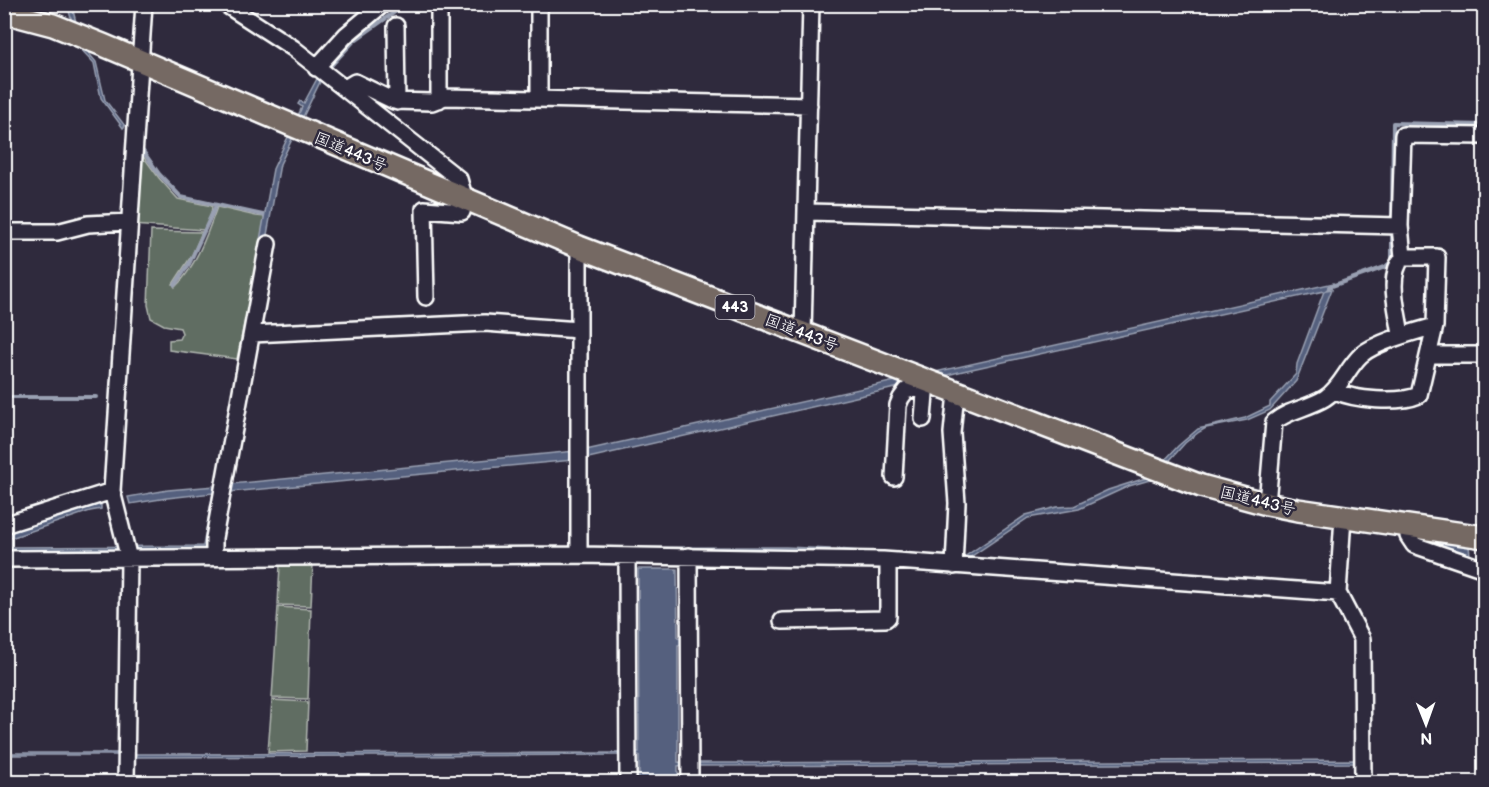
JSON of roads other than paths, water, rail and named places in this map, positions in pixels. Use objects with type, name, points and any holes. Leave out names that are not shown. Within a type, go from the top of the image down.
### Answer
[{"type":"highway","name":"国道443号","points":[[4,12],[53,25],[139,60],[579,247],[803,333],[926,384],[956,393],[1201,486],[1267,504],[1485,537]]},
{"type":"street","points":[[126,783],[129,559],[112,491],[144,4]]},
{"type":"street","points":[[225,4],[293,48],[459,178],[465,200],[462,212],[424,209],[426,297]]},
{"type":"street","points":[[316,68],[346,35],[383,4]]},
{"type":"street","points":[[439,4],[439,100]]},
{"type":"street","points":[[803,333],[811,4]]},
{"type":"street","points":[[539,10],[539,99]]},
{"type":"street","points":[[396,26],[397,102]]},
{"type":"street","points":[[345,88],[355,82],[397,102],[432,102],[445,97],[809,105]]},
{"type":"street","points":[[1401,335],[1394,277],[1398,262],[1402,257],[1400,226],[1403,135],[1485,136]]},
{"type":"street","points":[[807,212],[1400,226]]},
{"type":"street","points":[[4,232],[57,232],[88,224],[129,222]]},
{"type":"street","points":[[214,558],[214,538],[268,244]]},
{"type":"street","points":[[579,247],[579,555]]},
{"type":"street","points":[[1335,391],[1365,400],[1412,398],[1419,395],[1434,326],[1437,257],[1402,257]]},
{"type":"street","points":[[252,334],[485,323],[579,330]]},
{"type":"street","points":[[1267,504],[1274,422],[1279,417],[1326,398],[1335,391],[1350,367],[1362,354],[1401,335],[1434,326]]},
{"type":"street","points":[[1429,355],[1485,355]]},
{"type":"street","points":[[894,477],[898,405],[907,390],[926,384],[923,419]]},
{"type":"street","points":[[954,566],[957,503],[952,433],[956,393]]},
{"type":"street","points":[[4,525],[112,491]]},
{"type":"street","points":[[1343,517],[1338,593],[1362,639],[1363,783]]},
{"type":"street","points":[[1408,526],[1408,536],[1414,546],[1485,569]]},
{"type":"street","points":[[627,556],[627,783]]},
{"type":"street","points":[[4,560],[689,556],[888,561],[1338,593]]},
{"type":"street","points":[[689,556],[690,783]]},
{"type":"street","points":[[782,621],[886,619],[888,616],[888,561]]},
{"type":"water","points":[[65,5],[72,7],[82,45],[96,62],[105,100],[125,126],[123,128],[101,98],[94,63],[79,47],[69,11]]},
{"type":"water","points":[[330,71],[321,80],[280,164],[221,485],[586,450],[1334,283],[1326,290],[1332,289],[1296,381],[1270,410],[1247,420],[1206,428],[1185,443],[1153,479],[1129,486],[1079,509],[1028,518],[963,562],[838,553],[838,549],[961,559],[1026,515],[1057,507],[1074,506],[1108,490],[1149,477],[1178,446],[1198,429],[1245,418],[1270,406],[1270,402],[1296,374],[1297,364],[1324,291],[963,371],[584,459],[219,493],[209,549],[786,547],[830,549],[830,552],[776,550],[231,553],[5,557],[4,548],[9,547],[203,546],[213,493],[130,504],[128,497],[168,490],[215,486],[273,169],[302,107],[298,104],[300,101],[304,103],[319,75]]},
{"type":"water","points":[[101,503],[101,509],[5,540],[4,532]]},
{"type":"water","points":[[1418,537],[1469,546],[1470,555],[1484,561],[1418,539]]},
{"type":"water","points":[[638,569],[677,569],[678,638],[681,638],[681,645],[678,645],[678,762],[684,763],[678,766],[678,782],[639,782],[639,755],[634,754],[634,752],[639,752]]},
{"type":"water","points":[[4,753],[121,753],[121,755],[5,755]]},
{"type":"water","points":[[624,753],[624,755],[134,757],[134,754]]},
{"type":"water","points":[[1355,760],[1355,763],[698,766],[698,763]]},
{"type":"waterway","points":[[328,69],[355,40],[406,4]]},
{"type":"waterway","points":[[1392,222],[1393,123],[1484,125]]},
{"type":"waterway","points":[[140,147],[159,174],[181,197],[263,215]]},
{"type":"waterway","points":[[175,285],[189,264],[216,205]]},
{"type":"waterway","points":[[1329,287],[1385,267],[1392,261],[1392,229]]},
{"type":"waterway","points":[[4,397],[96,397]]}]
